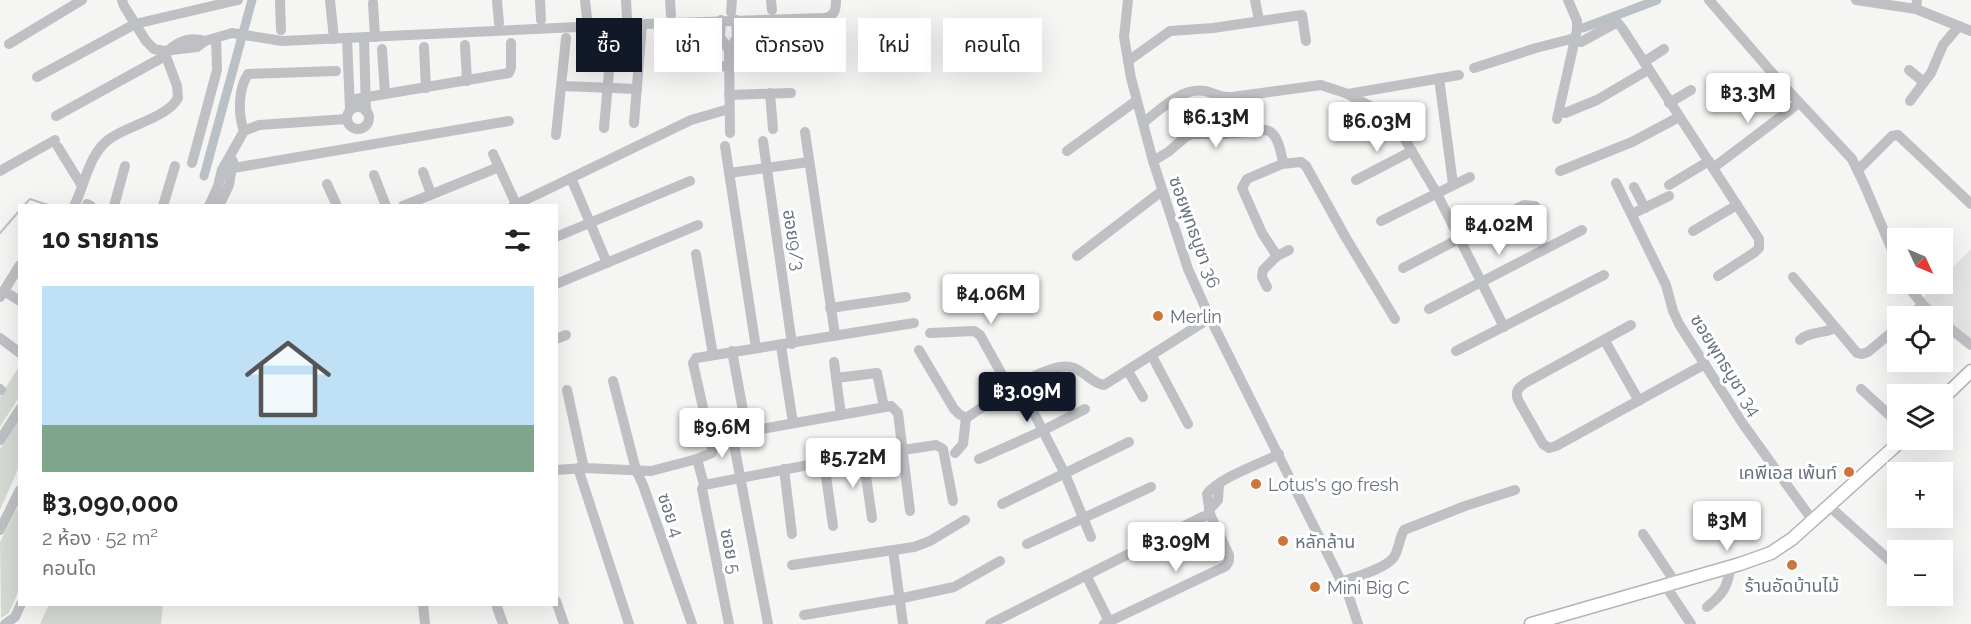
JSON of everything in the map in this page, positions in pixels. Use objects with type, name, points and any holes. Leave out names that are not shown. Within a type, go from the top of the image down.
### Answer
[{"type":"main road","points":[[1953,388],[1971,371]]},
{"type":"main road","points":[[1531,624],[1771,553],[1813,521],[1891,450]]},
{"type":"street","points":[[9,44],[82,0]]},
{"type":"street","points":[[122,0],[150,47],[166,52]]},
{"type":"street","points":[[37,77],[135,24],[238,0]]},
{"type":"street","points":[[280,0],[281,30]]},
{"type":"street","points":[[330,0],[334,39]]},
{"type":"street","points":[[497,0],[499,23]]},
{"type":"street","points":[[540,0],[541,20]]},
{"type":"street","points":[[585,0],[587,18]]},
{"type":"street","points":[[626,0],[627,18]]},
{"type":"street","points":[[670,0],[671,15]]},
{"type":"street","points":[[730,133],[729,50],[737,37],[732,0]]},
{"type":"street","points":[[722,20],[734,16],[831,17],[836,8],[836,0]]},
{"type":"street","name":"ซอยพุทธบูชา 36","points":[[1128,0],[1124,37],[1136,101],[1188,269],[1354,608],[1358,624]]},
{"type":"street","points":[[1255,0],[1259,20]]},
{"type":"street","points":[[1568,0],[1577,21],[1578,40],[1561,116],[1610,93],[1646,66],[1664,49]]},
{"type":"street","points":[[1709,0],[1799,103],[1852,159],[1887,238]]},
{"type":"street","points":[[1856,0],[1916,4],[1971,32]]},
{"type":"street","points":[[364,146],[363,128],[368,122],[366,97],[373,3]]},
{"type":"street","points":[[1128,62],[1170,31],[1213,28],[1302,15],[1306,42]]},
{"type":"street","points":[[642,24],[654,23]]},
{"type":"street","points":[[1474,68],[1536,48],[1578,40],[1618,23],[1760,239],[1755,252],[1718,276]]},
{"type":"street","points":[[1910,100],[1931,73],[1943,45],[1959,26]]},
{"type":"street","points":[[56,116],[166,52],[179,42],[195,38],[204,41],[237,33],[282,41],[576,28]]},
{"type":"street","points":[[192,163],[217,70],[216,38]]},
{"type":"street","points":[[346,38],[349,110],[353,128],[363,128]]},
{"type":"street","points":[[556,135],[566,39]]},
{"type":"street","points":[[722,40],[729,50]]},
{"type":"street","points":[[349,110],[366,97],[509,73],[512,68],[511,43]]},
{"type":"street","points":[[465,45],[467,81]]},
{"type":"street","points":[[423,47],[426,88]]},
{"type":"street","points":[[382,49],[385,94]]},
{"type":"street","points":[[729,50],[734,50]]},
{"type":"street","points":[[75,204],[99,149],[108,140],[171,107],[176,102],[177,86],[166,52]]},
{"type":"street","points":[[722,66],[728,67]]},
{"type":"street","points":[[1909,70],[1924,82]]},
{"type":"street","points":[[210,204],[222,170],[244,131],[239,109],[244,80],[248,74],[336,71]]},
{"type":"street","points":[[604,128],[609,72]]},
{"type":"street","points":[[634,123],[638,72]]},
{"type":"street","points":[[1348,94],[1459,75]]},
{"type":"street","points":[[1438,78],[1453,184]]},
{"type":"street","points":[[1143,123],[1176,98],[1196,90],[1206,91],[1221,98],[1321,85],[1348,94],[1377,110],[1404,138],[1436,192],[1504,327]]},
{"type":"street","points":[[562,86],[637,89]]},
{"type":"street","points":[[1669,102],[1691,90]]},
{"type":"street","points":[[770,93],[773,129]]},
{"type":"street","points":[[729,95],[790,93]]},
{"type":"street","points":[[1067,151],[1136,101]]},
{"type":"street","points":[[1632,214],[1711,165],[1799,103]]},
{"type":"street","points":[[244,131],[259,125],[357,107],[366,111]]},
{"type":"street","points":[[516,204],[691,120],[729,109]]},
{"type":"street","points":[[1342,128],[1377,110]]},
{"type":"street","points":[[1560,171],[1632,142],[1679,117]]},
{"type":"street","points":[[222,170],[509,121]]},
{"type":"street","points":[[1153,161],[1193,134],[1266,130],[1273,132],[1282,164]]},
{"type":"street","points":[[805,132],[835,335]]},
{"type":"street","points":[[1858,170],[1892,136],[1898,135],[1971,204]]},
{"type":"street","name":"ฮอย9/3","points":[[763,141],[787,345],[793,423]]},
{"type":"street","points":[[0,171],[56,143],[82,186]]},
{"type":"street","points":[[725,146],[756,348]]},
{"type":"street","points":[[1356,180],[1412,151]]},
{"type":"street","points":[[220,204],[230,184],[234,168],[233,152]]},
{"type":"street","points":[[493,154],[514,204]]},
{"type":"street","points":[[729,174],[809,162]]},
{"type":"street","points":[[1277,256],[1262,233],[1242,188],[1247,179],[1282,164],[1301,162],[1306,166],[1395,319]]},
{"type":"street","points":[[114,204],[124,166]]},
{"type":"street","points":[[164,204],[175,166]]},
{"type":"street","points":[[408,204],[499,167]]},
{"type":"street","points":[[423,172],[431,194]]},
{"type":"street","points":[[374,175],[385,204]]},
{"type":"street","points":[[1381,221],[1470,177]]},
{"type":"street","points":[[571,178],[607,263]]},
{"type":"street","points":[[558,236],[690,181]]},
{"type":"street","name":"ซอยพุทธบูชา 34","points":[[1616,183],[1666,285],[1672,311],[1743,424],[1813,521]]},
{"type":"street","points":[[327,184],[336,204]]},
{"type":"street","points":[[1634,187],[1645,208]]},
{"type":"street","points":[[1077,256],[1162,190]]},
{"type":"street","points":[[1402,268],[1524,204],[1535,206],[1542,219]]},
{"type":"street","points":[[1693,231],[1737,205]]},
{"type":"street","points":[[558,283],[698,225]]},
{"type":"street","points":[[1429,309],[1582,230]]},
{"type":"street","points":[[1267,287],[1262,277],[1263,270],[1277,256],[1289,250]]},
{"type":"street","points":[[696,254],[713,355]]},
{"type":"street","points":[[18,268],[2,294],[18,299]]},
{"type":"street","points":[[1456,351],[1604,275]]},
{"type":"street","points":[[1792,277],[1857,353],[1868,352],[1887,336]]},
{"type":"street","points":[[1914,294],[1923,305]]},
{"type":"street","points":[[830,308],[906,297]]},
{"type":"street","points":[[966,418],[1014,387],[1055,369],[1074,368],[1098,384],[1104,385],[1210,318]]},
{"type":"street","points":[[558,470],[581,468],[651,471],[712,453],[711,438],[693,363],[696,358],[914,323]]},
{"type":"street","points":[[1631,325],[1518,389],[1516,394],[1518,400],[1543,444],[1549,448],[1705,364]]},
{"type":"street","points":[[1800,340],[1804,335],[1826,333],[1835,328]]},
{"type":"street","points":[[930,333],[974,330],[980,335],[1042,431],[1065,474],[1091,537]]},
{"type":"street","points":[[1953,330],[1971,345]]},
{"type":"street","points":[[1605,340],[1639,401]]},
{"type":"street","points":[[1,341],[18,352]]},
{"type":"street","points":[[918,350],[954,408],[966,418]]},
{"type":"street","points":[[732,351],[747,432]]},
{"type":"street","points":[[1152,356],[1188,424]]},
{"type":"street","points":[[834,362],[841,415]]},
{"type":"street","points":[[1128,371],[1143,397]]},
{"type":"street","points":[[836,378],[877,373],[884,407]]},
{"type":"street","name":"ซอย 4","points":[[613,381],[636,470],[692,624]]},
{"type":"street","points":[[1861,389],[1887,413]]},
{"type":"street","points":[[567,390],[581,468],[629,624]]},
{"type":"street","points":[[711,438],[891,406],[897,413],[910,511]]},
{"type":"street","points":[[979,459],[1085,409]]},
{"type":"street","points":[[0,440],[18,412]]},
{"type":"street","points":[[955,453],[963,444],[966,418]]},
{"type":"street","points":[[732,434],[768,624]]},
{"type":"street","points":[[1002,504],[1129,442]]},
{"type":"street","points":[[704,485],[824,462],[936,445],[941,447],[946,459],[953,501]]},
{"type":"street","points":[[1086,575],[1106,623],[1128,619],[1226,566],[1229,555],[1210,512],[1207,495],[1219,484],[1279,454]]},
{"type":"street","points":[[863,456],[872,518]]},
{"type":"street","name":"ซอย 5","points":[[697,459],[704,485],[702,489],[729,624]]},
{"type":"street","points":[[824,462],[833,526]]},
{"type":"street","points":[[784,469],[792,534]]},
{"type":"street","points":[[1027,544],[1151,487]]},
{"type":"street","points":[[1341,582],[1385,565],[1393,558],[1404,530],[1465,506],[1515,490]]},
{"type":"street","points":[[0,530],[18,494]]},
{"type":"street","points":[[1829,506],[1887,558]]},
{"type":"street","points":[[990,624],[1210,512]]},
{"type":"street","points":[[792,565],[914,547],[930,541],[965,520]]},
{"type":"street","points":[[1643,534],[1690,624]]},
{"type":"street","points":[[893,550],[903,624]]},
{"type":"street","points":[[804,615],[954,587],[1000,561]]},
{"type":"street","points":[[1707,607],[1722,595],[1731,566]]},
{"type":"street","points":[[5,624],[15,617],[20,606]]},
{"type":"street","points":[[423,606],[425,624]]},
{"type":"street","points":[[497,606],[503,624]]},
{"type":"street","points":[[558,606],[564,624]]},
{"type":"shaded area","points":[[1971,249],[1971,342],[1953,327],[1953,306],[1928,306],[1921,300],[1927,294],[1953,294],[1953,268]]},
{"type":"shaded area","points":[[18,368],[18,399],[0,427],[0,397]]},
{"type":"shaded area","points":[[18,419],[18,469],[0,510],[0,449]]},
{"type":"shaded area","points":[[18,507],[18,592],[9,613],[1,618],[0,542]]},
{"type":"shaded area","points":[[48,606],[163,606],[161,624],[40,624]]},
{"type":"waterway","points":[[204,176],[252,0]]},
{"type":"waterway","points":[[1583,28],[1657,0]]},
{"type":"waterway","points":[[25,204],[30,199],[45,204]]},
{"type":"waterway","points":[[0,233],[18,212]]},
{"type":"place","name":"Merlin","points":[[1158,316]]},
{"type":"place","name":"เคพีเอส เพ้นท์","points":[[1849,472]]},
{"type":"place","name":"Lotus's go fresh","points":[[1256,484]]},
{"type":"place","name":"หลักล้าน","points":[[1283,541]]},
{"type":"place","name":"ร้านอัดบ้านไม้","points":[[1792,565]]},
{"type":"place","name":"Mini Big C","points":[[1315,587]]}]
